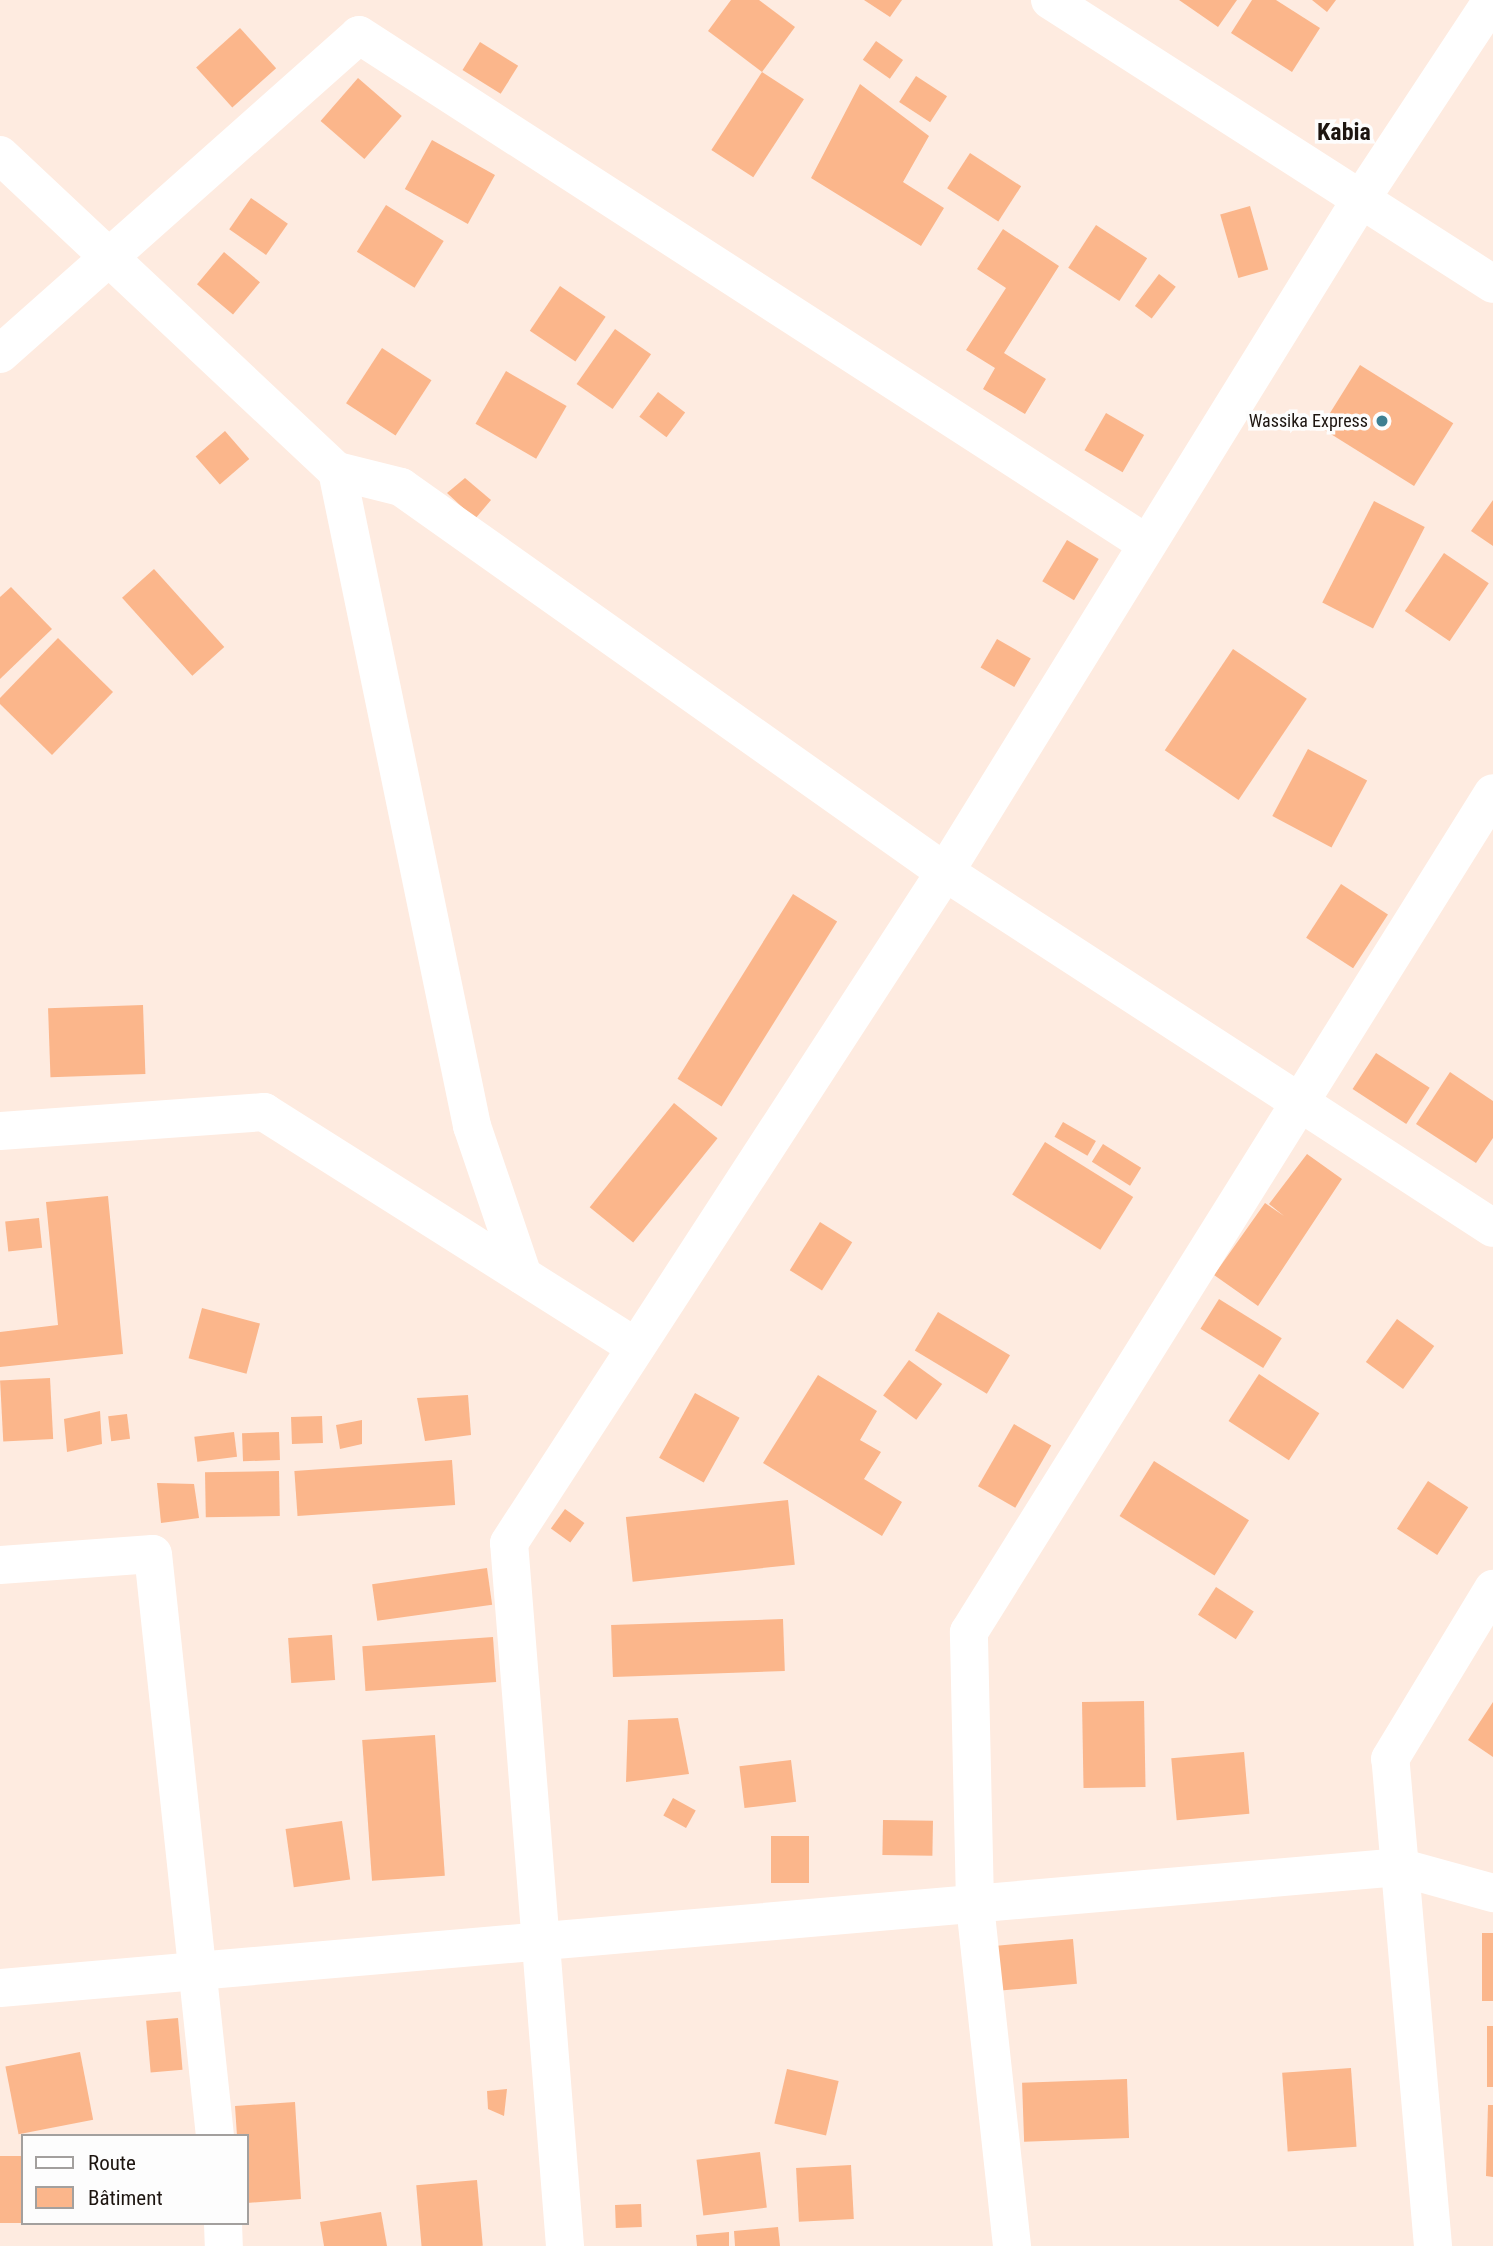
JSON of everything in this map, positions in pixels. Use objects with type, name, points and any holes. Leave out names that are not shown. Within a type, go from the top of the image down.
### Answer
[{"type":"street","points":[[1050,0],[1493,284]]},
{"type":"street","points":[[565,2246],[509,1543],[945,872],[1361,199],[1492,0]]},
{"type":"street","points":[[0,354],[107,256],[359,35],[1147,544]]},
{"type":"street","points":[[0,155],[337,471],[401,487],[945,872],[1493,1228]]},
{"type":"street","points":[[337,471],[472,1126],[523,1276]]},
{"type":"street","points":[[1012,2246],[975,1903],[969,1632],[1493,793]]},
{"type":"street","points":[[0,1131],[264,1112],[636,1347]]},
{"type":"street","points":[[0,1566],[153,1554],[194,1971],[215,2134]]},
{"type":"street","points":[[1433,2246],[1390,1759],[1493,1589]]},
{"type":"street","points":[[0,1988],[1399,1867],[1493,1893]]},
{"type":"street","points":[[223,2225],[224,2246]]},
{"type":"building","points":[[731,0],[759,0],[795,27],[762,72],[708,31]]},
{"type":"building","points":[[864,0],[902,0],[890,17]]},
{"type":"building","points":[[1179,0],[1237,0],[1218,27]]},
{"type":"building","points":[[1252,0],[1276,0],[1320,28],[1292,72],[1231,33]]},
{"type":"building","points":[[1312,0],[1336,0],[1327,12]]},
{"type":"building","points":[[240,28],[276,68],[232,108],[196,67]]},
{"type":"building","points":[[876,41],[903,60],[890,79],[863,60]]},
{"type":"building","points":[[480,42],[518,66],[501,94],[463,70]]},
{"type":"building","points":[[762,72],[804,99],[753,177],[711,150]]},
{"type":"building","points":[[916,76],[947,96],[930,122],[899,102]]},
{"type":"building","points":[[358,78],[402,116],[364,159],[321,121]]},
{"type":"building","points":[[860,84],[929,136],[903,182],[944,208],[921,246],[811,178]]},
{"type":"building","points":[[432,140],[495,175],[468,224],[405,189]]},
{"type":"building","points":[[970,153],[1021,186],[998,221],[947,188]]},
{"type":"building","points":[[251,198],[288,224],[266,255],[229,229]]},
{"type":"building","points":[[386,205],[444,241],[415,288],[357,252]]},
{"type":"building","points":[[1250,206],[1268,269],[1238,278],[1220,215]]},
{"type":"building","points":[[1096,225],[1147,258],[1119,301],[1068,268]]},
{"type":"building","points":[[1003,229],[1059,266],[1004,353],[1046,379],[1025,414],[983,389],[995,368],[966,350],[1006,288],[977,269]]},
{"type":"building","points":[[224,252],[260,282],[233,314],[197,284]]},
{"type":"building","points":[[1159,274],[1176,287],[1152,319],[1135,306]]},
{"type":"building","points":[[560,286],[606,317],[575,362],[530,331]]},
{"type":"building","points":[[615,329],[651,354],[613,409],[577,384]]},
{"type":"building","points":[[382,348],[431,380],[396,435],[346,403]]},
{"type":"building","points":[[1360,365],[1453,423],[1414,486],[1321,428]]},
{"type":"building","points":[[506,371],[567,406],[536,459],[476,424]]},
{"type":"building","points":[[658,392],[685,412],[666,437],[639,417]]},
{"type":"building","points":[[1106,413],[1144,435],[1123,472],[1084,450]]},
{"type":"building","points":[[225,431],[249,459],[220,485],[196,457]]},
{"type":"building","points":[[465,478],[491,500],[475,519],[447,493]]},
{"type":"building","points":[[1493,500],[1493,546],[1471,531]]},
{"type":"building","points":[[1374,501],[1425,527],[1373,628],[1322,603]]},
{"type":"building","points":[[1067,540],[1099,559],[1074,600],[1042,581]]},
{"type":"building","points":[[1444,553],[1489,583],[1450,641],[1405,611]]},
{"type":"building","points":[[154,569],[224,647],[192,676],[122,598]]},
{"type":"building","points":[[11,587],[52,629],[0,679],[0,597]]},
{"type":"building","points":[[58,638],[113,692],[52,755],[0,704],[0,698]]},
{"type":"building","points":[[997,639],[1031,658],[1014,687],[980,668]]},
{"type":"building","points":[[1233,649],[1307,699],[1239,800],[1165,750]]},
{"type":"building","points":[[1308,749],[1367,780],[1331,848],[1272,816]]},
{"type":"building","points":[[1341,884],[1388,914],[1353,968],[1306,938]]},
{"type":"building","points":[[793,894],[837,922],[722,1106],[677,1079]]},
{"type":"building","points":[[143,1005],[145,1074],[50,1077],[48,1008]]},
{"type":"building","points":[[1376,1053],[1430,1088],[1406,1124],[1353,1089]]},
{"type":"building","points":[[1450,1072],[1493,1101],[1493,1138],[1476,1163],[1416,1124]]},
{"type":"building","points":[[674,1103],[718,1138],[633,1242],[590,1207]]},
{"type":"building","points":[[1063,1122],[1096,1141],[1087,1156],[1054,1137]]},
{"type":"building","points":[[1045,1142],[1133,1197],[1100,1250],[1012,1195]]},
{"type":"building","points":[[1103,1144],[1141,1168],[1130,1186],[1092,1162]]},
{"type":"building","points":[[1307,1154],[1342,1179],[1258,1306],[1214,1275],[1265,1203],[1284,1216],[1269,1204]]},
{"type":"building","points":[[108,1196],[123,1354],[0,1367],[0,1332],[58,1325],[46,1202]]},
{"type":"building","points":[[39,1218],[42,1248],[8,1251],[5,1222]]},
{"type":"building","points":[[820,1222],[852,1242],[822,1290],[790,1270]]},
{"type":"building","points":[[1219,1299],[1282,1338],[1263,1368],[1200,1329]]},
{"type":"building","points":[[202,1308],[260,1324],[246,1374],[189,1358]]},
{"type":"building","points":[[938,1312],[1010,1355],[987,1394],[915,1351]]},
{"type":"building","points":[[1397,1319],[1434,1346],[1403,1389],[1366,1362]]},
{"type":"building","points":[[909,1360],[942,1384],[916,1420],[883,1396]]},
{"type":"building","points":[[1259,1374],[1319,1413],[1289,1460],[1229,1421]]},
{"type":"building","points":[[818,1375],[877,1411],[860,1440],[881,1452],[864,1479],[902,1502],[882,1536],[763,1463]]},
{"type":"building","points":[[50,1378],[53,1439],[3,1442],[0,1381]]},
{"type":"building","points":[[695,1393],[740,1418],[704,1482],[659,1458]]},
{"type":"building","points":[[468,1395],[471,1435],[425,1441],[417,1398]]},
{"type":"building","points":[[100,1411],[102,1444],[67,1452],[64,1419]]},
{"type":"building","points":[[127,1414],[130,1439],[111,1441],[108,1416]]},
{"type":"building","points":[[322,1416],[323,1443],[292,1444],[291,1417]]},
{"type":"building","points":[[362,1420],[362,1444],[340,1449],[336,1425]]},
{"type":"building","points":[[1014,1424],[1051,1445],[1015,1508],[978,1486]]},
{"type":"building","points":[[234,1432],[237,1457],[197,1462],[194,1437]]},
{"type":"building","points":[[279,1432],[280,1460],[243,1461],[242,1433]]},
{"type":"building","points":[[452,1460],[455,1505],[298,1516],[294,1471]]},
{"type":"building","points":[[1154,1461],[1249,1520],[1215,1575],[1120,1516]]},
{"type":"building","points":[[279,1471],[280,1516],[206,1517],[205,1472]]},
{"type":"building","points":[[1428,1481],[1468,1507],[1437,1555],[1397,1529]]},
{"type":"building","points":[[157,1483],[194,1484],[199,1518],[161,1523]]},
{"type":"building","points":[[788,1500],[795,1565],[633,1582],[626,1517]]},
{"type":"building","points":[[565,1509],[584,1523],[570,1543],[551,1528]]},
{"type":"building","points":[[487,1568],[492,1605],[377,1621],[372,1584]]},
{"type":"building","points":[[1216,1587],[1254,1612],[1236,1639],[1198,1615]]},
{"type":"building","points":[[783,1619],[785,1671],[613,1677],[611,1625]]},
{"type":"building","points":[[332,1635],[335,1680],[291,1683],[288,1638]]},
{"type":"building","points":[[493,1637],[496,1682],[365,1691],[362,1646]]},
{"type":"building","points":[[1144,1701],[1146,1787],[1084,1788],[1082,1702]]},
{"type":"building","points":[[1493,1702],[1493,1757],[1468,1740]]},
{"type":"building","points":[[678,1718],[689,1774],[626,1782],[628,1720]]},
{"type":"building","points":[[435,1735],[445,1876],[372,1881],[362,1740]]},
{"type":"building","points":[[1244,1752],[1249,1814],[1177,1820],[1171,1758]]},
{"type":"building","points":[[791,1760],[796,1802],[745,1808],[739,1766]]},
{"type":"building","points":[[673,1798],[696,1811],[686,1828],[663,1815]]},
{"type":"building","points":[[883,1820],[933,1821],[932,1856],[882,1855]]},
{"type":"building","points":[[342,1821],[350,1879],[294,1887],[286,1829]]},
{"type":"building","points":[[771,1836],[809,1836],[809,1883],[771,1883]]},
{"type":"building","points":[[1482,1933],[1493,1933],[1493,2001],[1482,2001]]},
{"type":"building","points":[[1073,1939],[1077,1984],[998,1991],[994,1946]]},
{"type":"building","points":[[178,2018],[183,2070],[151,2073],[146,2021]]},
{"type":"building","points":[[1487,2026],[1493,2026],[1493,2087],[1487,2087]]},
{"type":"building","points":[[80,2052],[93,2120],[19,2134],[5,2067]]},
{"type":"building","points":[[1351,2068],[1357,2147],[1288,2152],[1282,2073]]},
{"type":"building","points":[[787,2069],[839,2081],[826,2135],[774,2124]]},
{"type":"building","points":[[1127,2079],[1129,2138],[1024,2142],[1022,2083]]},
{"type":"building","points":[[507,2089],[504,2116],[488,2109],[487,2091]]},
{"type":"building","points":[[295,2102],[301,2199],[248,2203],[248,2134],[237,2134],[235,2106]]},
{"type":"building","points":[[1488,2105],[1493,2105],[1493,2177],[1486,2176]]},
{"type":"building","points":[[760,2152],[767,2208],[703,2215],[696,2160]]},
{"type":"building","points":[[0,2156],[21,2156],[21,2223],[0,2223]]},
{"type":"building","points":[[851,2165],[854,2219],[799,2222],[796,2168]]},
{"type":"building","points":[[477,2180],[483,2246],[422,2246],[416,2185]]},
{"type":"building","points":[[641,2204],[642,2227],[616,2228],[615,2205]]},
{"type":"building","points":[[381,2212],[387,2246],[324,2246],[320,2222]]},
{"type":"building","points":[[778,2227],[780,2246],[735,2246],[734,2231]]},
{"type":"building","points":[[729,2232],[729,2246],[697,2246],[696,2235]]},
{"type":"place","name":"Wassika Express","points":[[1382,421]]},
{"type":"district","name":"Kabia","points":[[1344,133]]}]
